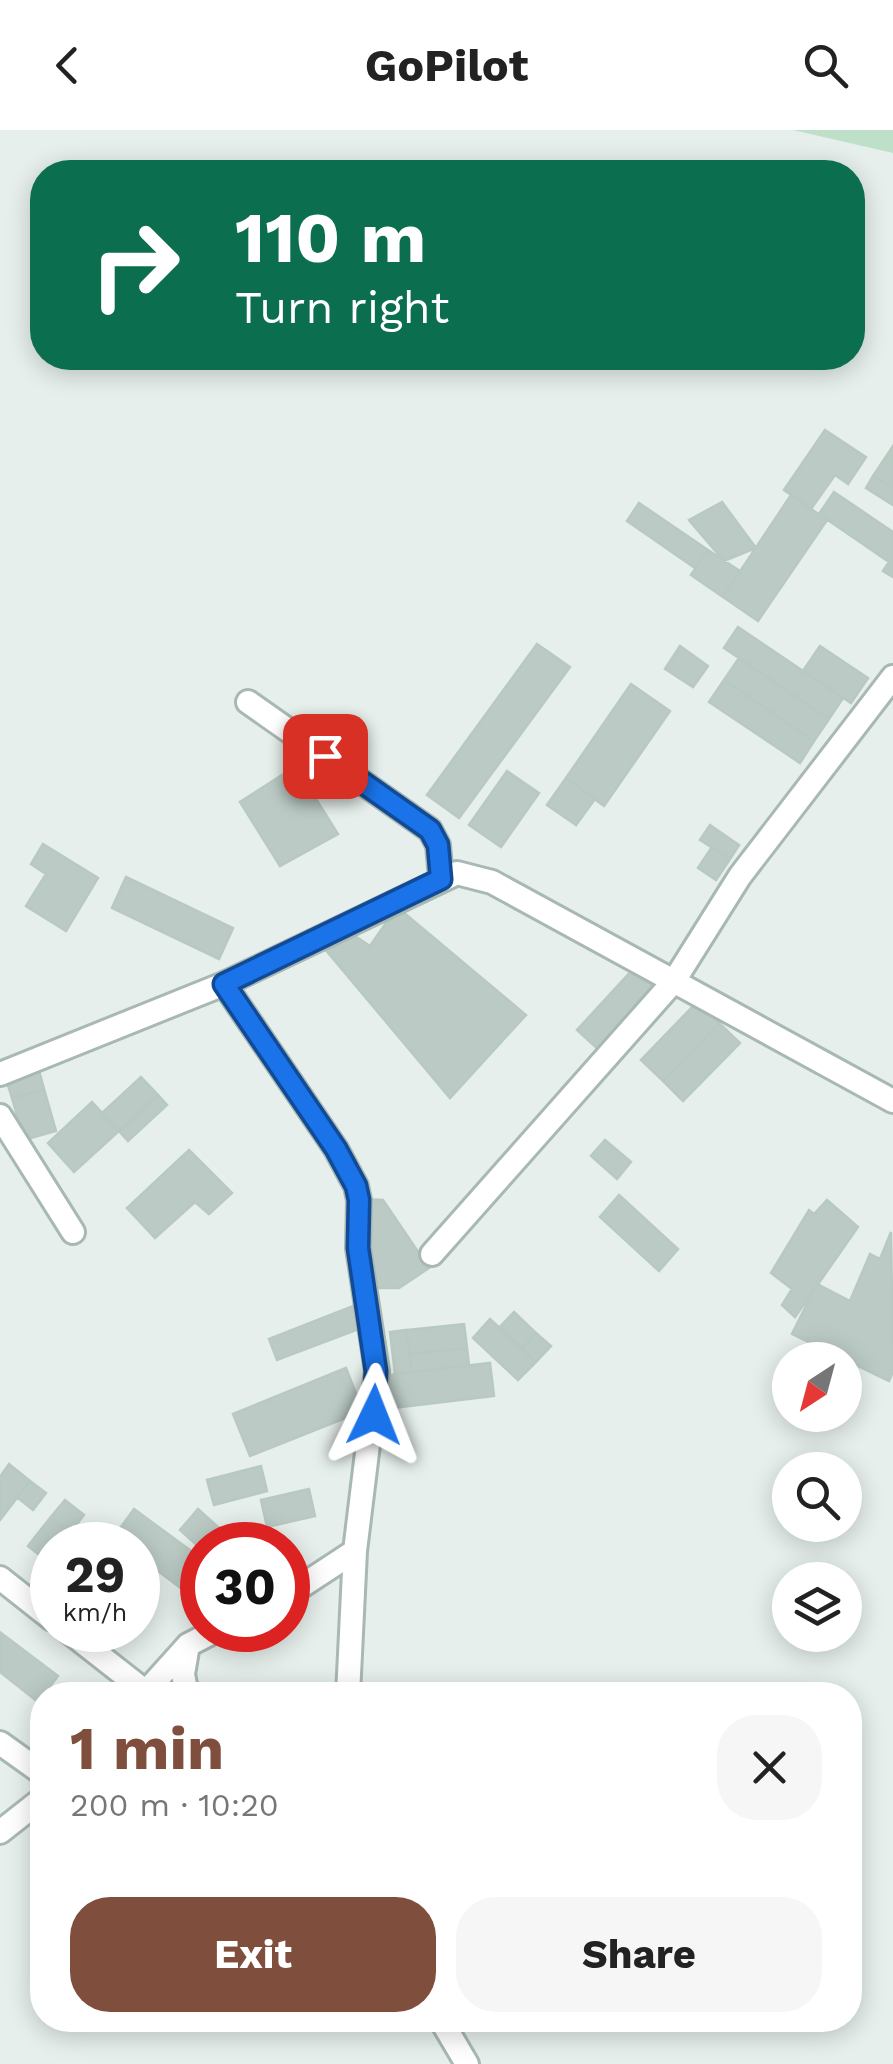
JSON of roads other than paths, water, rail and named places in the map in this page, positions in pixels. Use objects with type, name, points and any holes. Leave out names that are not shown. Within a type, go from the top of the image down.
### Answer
[{"type":"street","points":[[432,1254],[674,981],[740,876],[893,677]]},
{"type":"street","points":[[248,702],[430,830],[438,845],[441,879]]},
{"type":"street","points":[[0,1074],[224,984],[457,873],[492,882],[893,1101]]},
{"type":"street","points":[[224,984],[336,1149],[356,1186],[359,1200],[358,1248],[376,1371],[374,1415],[355,1550],[349,1682]]},
{"type":"street","points":[[0,1116],[73,1232]]},
{"type":"street","points":[[310,1580],[355,1550]]},
{"type":"street","points":[[0,1578],[30,1602]]},
{"type":"street","points":[[94,1652],[131,1682]]},
{"type":"street","points":[[155,1682],[182,1652]]},
{"type":"street","points":[[184,1682],[187,1652]]},
{"type":"street","points":[[0,1743],[30,1765]]},
{"type":"street","points":[[0,1832],[30,1808]]},
{"type":"street","points":[[448,2032],[468,2064]]}]
